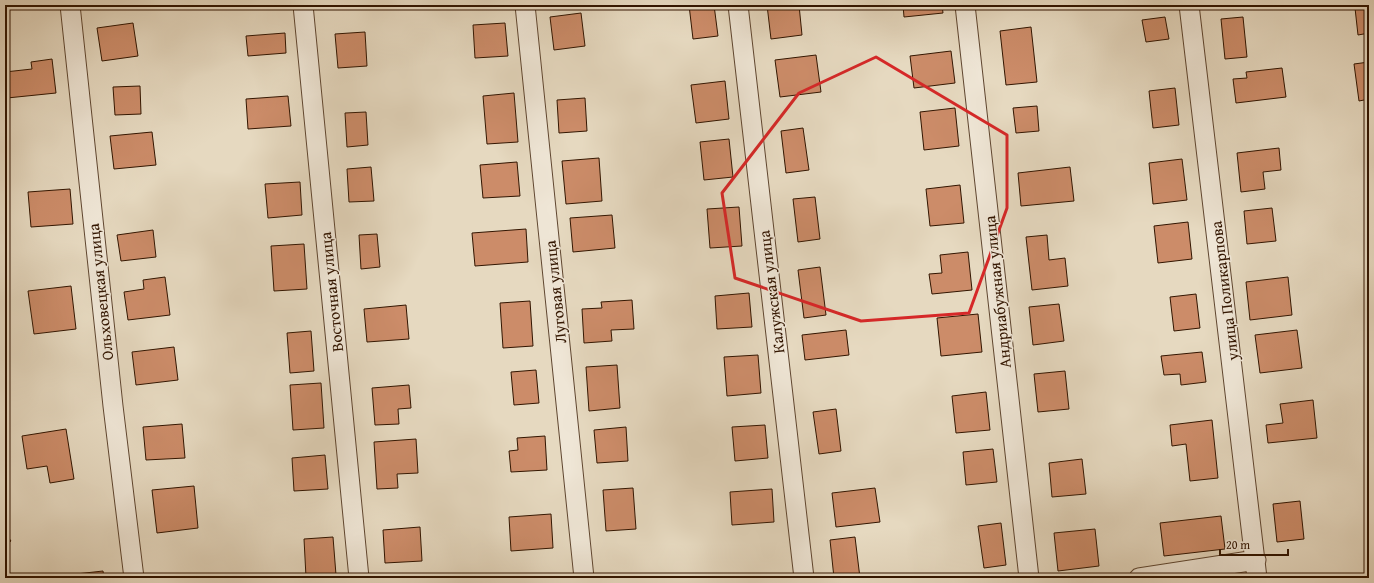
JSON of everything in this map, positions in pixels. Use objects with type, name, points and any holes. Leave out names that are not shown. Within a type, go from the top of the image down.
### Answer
[{"type":"street","name":"Ольховецкая улица","points":[[70,5],[113,406],[134,578]]},
{"type":"street","name":"Восточная улица","points":[[303,5],[359,578]]},
{"type":"street","name":"Луговая улица","points":[[525,5],[584,578]]},
{"type":"street","name":"Калужская улица","points":[[738,5],[804,578]]},
{"type":"street","name":"Андриабужная улица","points":[[965,5],[1029,578]]},
{"type":"street","name":"улица Поликарпова","points":[[1189,5],[1256,569]]},
{"type":"street","points":[[1139,578],[1256,569]]},
{"type":"highlighted area","points":[[876,57],[1007,135],[1007,208],[969,313],[861,321],[735,278],[722,193],[799,93]]},
{"type":"building","points":[[252,5],[279,5],[252,7]]},
{"type":"building","points":[[689,5],[714,5],[718,36],[693,39]]},
{"type":"building","points":[[767,5],[799,5],[802,35],[771,39]]},
{"type":"building","points":[[903,5],[942,5],[943,13],[904,17]]},
{"type":"building","points":[[1369,6],[1369,33],[1358,35],[1355,8]]},
{"type":"building","points":[[581,13],[585,46],[554,50],[550,17]]},
{"type":"building","points":[[1165,17],[1169,39],[1146,42],[1142,20]]},
{"type":"building","points":[[1243,17],[1247,57],[1225,59],[1221,19]]},
{"type":"building","points":[[133,23],[138,56],[102,61],[97,28]]},
{"type":"building","points":[[505,23],[508,56],[475,58],[473,25]]},
{"type":"building","points":[[1031,27],[1037,82],[1006,85],[1000,31]]},
{"type":"building","points":[[365,32],[367,66],[338,68],[335,34]]},
{"type":"building","points":[[285,33],[286,53],[248,56],[246,36]]},
{"type":"building","points":[[951,51],[955,83],[914,88],[910,56]]},
{"type":"building","points":[[816,55],[821,92],[780,97],[775,60]]},
{"type":"building","points":[[52,59],[56,93],[7,98],[5,72],[32,69],[31,62]]},
{"type":"building","points":[[1369,62],[1369,99],[1359,101],[1354,64]]},
{"type":"building","points":[[1282,68],[1286,97],[1236,103],[1233,79],[1247,78],[1246,72]]},
{"type":"building","points":[[725,81],[729,119],[696,123],[691,85]]},
{"type":"building","points":[[140,86],[141,114],[115,115],[113,87]]},
{"type":"building","points":[[1175,88],[1179,125],[1153,128],[1149,91]]},
{"type":"building","points":[[514,93],[518,142],[487,144],[483,96]]},
{"type":"building","points":[[288,96],[291,126],[248,129],[246,99]]},
{"type":"building","points":[[585,98],[587,131],[559,133],[557,100]]},
{"type":"building","points":[[1037,106],[1039,131],[1016,133],[1013,108]]},
{"type":"building","points":[[955,108],[959,146],[924,150],[920,112]]},
{"type":"building","points":[[366,112],[368,145],[347,147],[345,113]]},
{"type":"building","points":[[803,128],[809,170],[786,173],[781,131]]},
{"type":"building","points":[[152,132],[156,165],[114,169],[110,136]]},
{"type":"building","points":[[729,139],[733,177],[704,180],[700,142]]},
{"type":"building","points":[[1279,148],[1281,170],[1263,172],[1265,189],[1241,192],[1237,153]]},
{"type":"building","points":[[599,158],[602,201],[566,204],[562,161]]},
{"type":"building","points":[[1182,159],[1187,200],[1153,204],[1149,163]]},
{"type":"building","points":[[517,162],[520,196],[483,198],[480,165]]},
{"type":"building","points":[[371,167],[374,201],[349,202],[347,169]]},
{"type":"building","points":[[1070,167],[1074,201],[1021,206],[1018,173]]},
{"type":"building","points":[[300,182],[302,215],[268,218],[265,184]]},
{"type":"building","points":[[960,185],[964,223],[930,226],[926,189]]},
{"type":"building","points":[[70,189],[73,224],[31,227],[28,192]]},
{"type":"building","points":[[815,197],[820,239],[798,242],[793,199]]},
{"type":"building","points":[[739,207],[742,246],[710,248],[707,209]]},
{"type":"building","points":[[1272,208],[1276,241],[1247,244],[1244,211]]},
{"type":"building","points":[[612,215],[615,248],[573,252],[570,218]]},
{"type":"building","points":[[1188,222],[1192,259],[1158,263],[1154,226]]},
{"type":"building","points":[[526,229],[528,262],[475,266],[472,233]]},
{"type":"building","points":[[153,230],[156,257],[121,261],[117,235]]},
{"type":"building","points":[[377,234],[380,267],[361,269],[359,235]]},
{"type":"building","points":[[1047,235],[1049,260],[1065,258],[1068,286],[1032,290],[1026,237]]},
{"type":"building","points":[[304,244],[307,289],[274,291],[271,246]]},
{"type":"building","points":[[968,252],[972,290],[932,294],[929,274],[942,273],[940,255]]},
{"type":"building","points":[[820,267],[826,315],[804,318],[798,270]]},
{"type":"building","points":[[165,277],[170,315],[128,320],[124,292],[144,289],[143,280]]},
{"type":"building","points":[[1288,277],[1292,315],[1250,320],[1246,282]]},
{"type":"building","points":[[71,286],[76,329],[34,334],[28,291]]},
{"type":"building","points":[[749,293],[752,327],[717,329],[715,296]]},
{"type":"building","points":[[1196,294],[1200,328],[1174,331],[1170,297]]},
{"type":"building","points":[[632,300],[634,329],[611,330],[612,341],[584,343],[582,309],[602,308],[601,302]]},
{"type":"building","points":[[530,301],[533,346],[503,348],[500,303]]},
{"type":"building","points":[[1059,304],[1064,341],[1033,345],[1029,307]]},
{"type":"building","points":[[406,305],[409,339],[367,342],[364,309]]},
{"type":"building","points":[[978,314],[982,352],[941,356],[937,318]]},
{"type":"building","points":[[846,330],[849,355],[805,360],[802,335]]},
{"type":"building","points":[[1297,330],[1302,368],[1260,373],[1255,335]]},
{"type":"building","points":[[311,331],[314,371],[290,373],[287,333]]},
{"type":"building","points":[[174,347],[178,380],[136,385],[132,352]]},
{"type":"building","points":[[1202,352],[1206,382],[1181,385],[1180,374],[1164,375],[1161,356]]},
{"type":"building","points":[[758,355],[761,393],[727,396],[724,357]]},
{"type":"building","points":[[617,365],[620,408],[589,411],[586,367]]},
{"type":"building","points":[[536,370],[539,403],[514,405],[511,372]]},
{"type":"building","points":[[1065,371],[1069,409],[1038,412],[1034,374]]},
{"type":"building","points":[[321,383],[324,428],[293,430],[290,385]]},
{"type":"building","points":[[409,385],[411,408],[398,409],[399,424],[375,425],[372,388]]},
{"type":"building","points":[[986,392],[990,430],[956,433],[952,396]]},
{"type":"building","points":[[1313,400],[1317,438],[1268,443],[1266,425],[1283,423],[1280,404]]},
{"type":"building","points":[[836,409],[841,451],[819,454],[813,412]]},
{"type":"building","points":[[1212,420],[1218,478],[1190,481],[1186,444],[1172,446],[1170,425]]},
{"type":"building","points":[[182,424],[185,458],[146,460],[143,427]]},
{"type":"building","points":[[765,425],[768,458],[735,461],[732,427]]},
{"type":"building","points":[[626,427],[628,461],[597,463],[594,430]]},
{"type":"building","points":[[66,429],[74,479],[50,483],[47,466],[27,469],[22,436]]},
{"type":"building","points":[[545,436],[547,470],[511,472],[509,451],[518,450],[517,438]]},
{"type":"building","points":[[416,439],[418,473],[397,474],[398,488],[377,489],[374,442]]},
{"type":"building","points":[[993,449],[997,482],[966,485],[963,452]]},
{"type":"building","points":[[325,455],[328,489],[294,491],[292,458]]},
{"type":"building","points":[[1082,459],[1086,494],[1052,497],[1049,463]]},
{"type":"building","points":[[194,486],[198,528],[157,533],[152,490]]},
{"type":"building","points":[[633,488],[636,529],[606,531],[603,490]]},
{"type":"building","points":[[875,488],[880,522],[836,527],[832,493]]},
{"type":"building","points":[[772,489],[774,522],[732,525],[730,492]]},
{"type":"building","points":[[1300,501],[1304,539],[1277,542],[1273,504]]},
{"type":"building","points":[[551,514],[553,548],[511,551],[509,517]]},
{"type":"building","points":[[1221,516],[1225,549],[1164,556],[1160,523]]},
{"type":"building","points":[[1001,523],[1006,565],[984,568],[978,526]]},
{"type":"building","points":[[420,527],[422,561],[385,563],[383,530]]},
{"type":"building","points":[[1095,529],[1099,566],[1058,571],[1054,533]]},
{"type":"building","points":[[5,533],[11,541],[5,545]]},
{"type":"building","points":[[333,537],[336,575],[306,577],[304,539]]},
{"type":"building","points":[[855,537],[860,578],[834,578],[830,540]]},
{"type":"building","points":[[103,571],[104,578],[58,578],[58,576]]},
{"type":"building","points":[[761,574],[761,578],[719,578],[719,577]]}]
